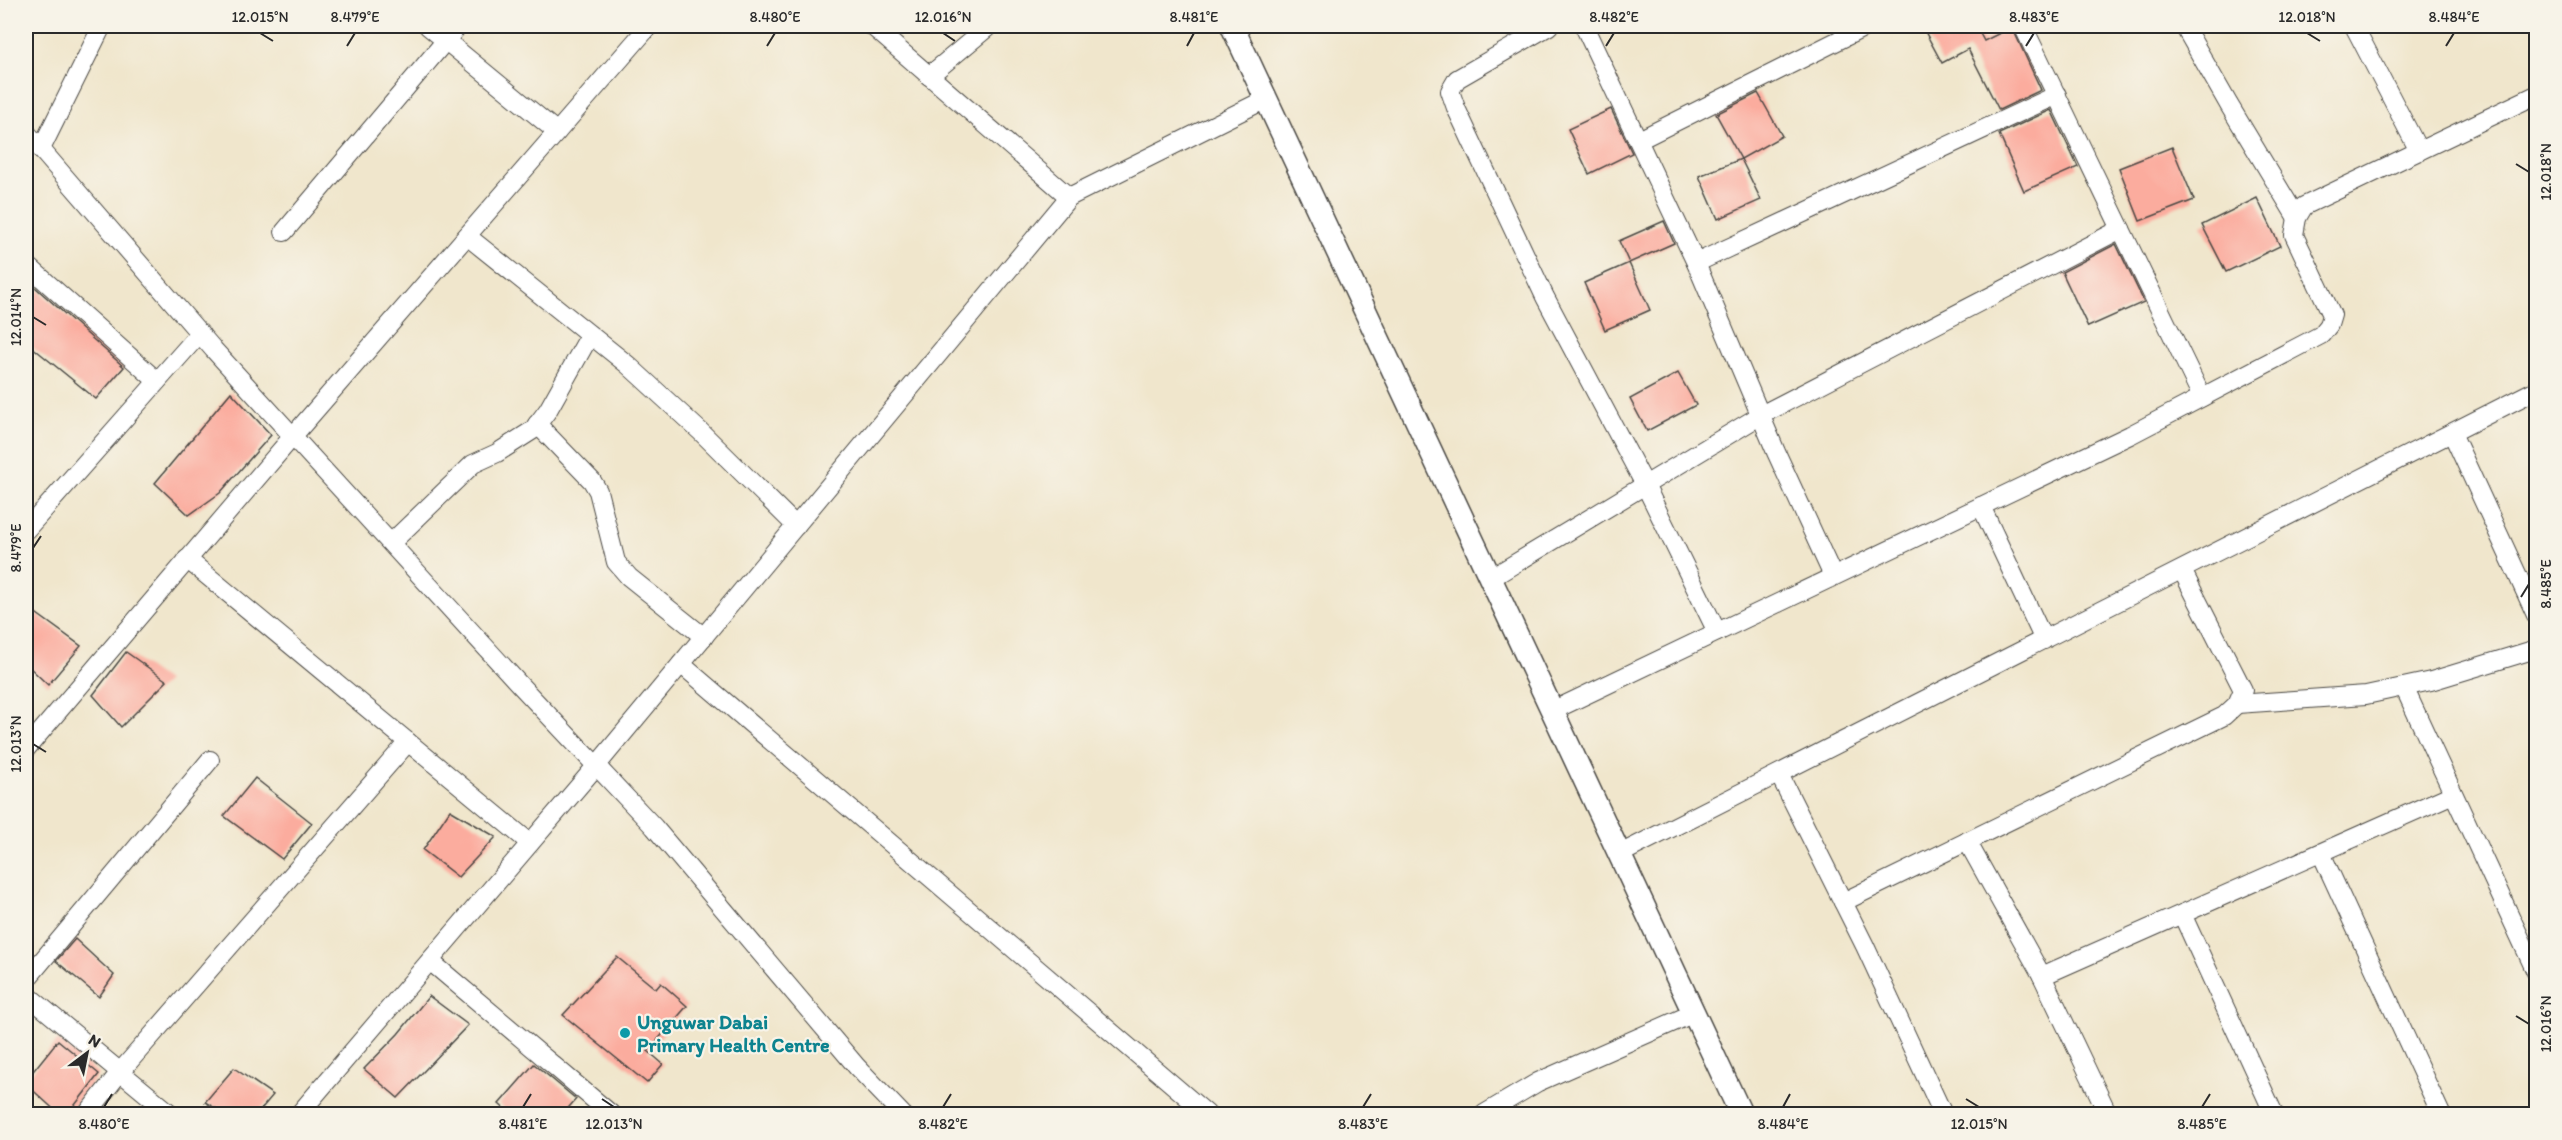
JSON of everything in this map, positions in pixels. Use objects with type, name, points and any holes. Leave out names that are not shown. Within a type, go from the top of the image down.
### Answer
[{"type":"street","points":[[41,149],[102,26]]},
{"type":"street","points":[[428,26],[557,132]]},
{"type":"street","points":[[284,232],[458,26]]},
{"type":"street","points":[[26,749],[187,559],[649,26]]},
{"type":"street","points":[[872,26],[1069,197]]},
{"type":"street","points":[[929,76],[989,26]]},
{"type":"street","points":[[1232,26],[1741,1114]]},
{"type":"street","points":[[1549,26],[1457,79],[1450,91],[1545,297],[1645,485],[1717,632]]},
{"type":"street","points":[[1584,26],[1696,263],[1833,576]]},
{"type":"street","points":[[1639,140],[1867,26]]},
{"type":"street","points":[[2023,26],[2202,397]]},
{"type":"street","points":[[2184,26],[2297,218]]},
{"type":"street","points":[[2354,26],[2420,151]]},
{"type":"street","points":[[1552,711],[2130,435],[2321,335],[2329,325],[2332,315],[2294,235],[2297,218],[2304,206],[2536,95]]},
{"type":"street","points":[[1696,263],[2056,96]]},
{"type":"street","points":[[299,1114],[597,765],[1069,197],[1266,99]]},
{"type":"street","points":[[26,132],[200,333],[703,883],[857,1067],[902,1114]]},
{"type":"street","points":[[1491,579],[1761,415],[2121,229]]},
{"type":"street","points":[[467,236],[628,365],[701,432],[796,526]]},
{"type":"street","points":[[26,264],[158,381]]},
{"type":"street","points":[[26,530],[200,333]]},
{"type":"street","points":[[391,543],[473,464],[497,453],[532,430],[548,410],[591,335]]},
{"type":"street","points":[[1620,854],[2536,390]]},
{"type":"street","points":[[537,424],[592,481],[598,491],[616,562],[629,577],[704,637]]},
{"type":"street","points":[[2452,433],[2532,592],[2536,615]]},
{"type":"street","points":[[1981,506],[2044,640]]},
{"type":"street","points":[[187,559],[530,843]]},
{"type":"street","points":[[1843,902],[2224,716],[2238,704],[2243,690],[2182,570]]},
{"type":"street","points":[[2238,704],[2366,696],[2536,650]]},
{"type":"street","points":[[681,664],[1207,1114]]},
{"type":"street","points":[[2404,687],[2536,972]]},
{"type":"street","points":[[87,1114],[120,1072],[408,742]]},
{"type":"street","points":[[26,980],[210,760]]},
{"type":"street","points":[[1779,774],[1843,902],[1943,1114]]},
{"type":"street","points":[[2042,976],[2454,794]]},
{"type":"street","points":[[1967,841],[2042,976],[2108,1114]]},
{"type":"street","points":[[2321,853],[2441,1114]]},
{"type":"street","points":[[2182,914],[2274,1114]]},
{"type":"street","points":[[430,961],[610,1114]]},
{"type":"street","points":[[26,994],[171,1114]]},
{"type":"street","points":[[1484,1114],[1538,1082],[1694,1013]]},
{"type":"building","points":[[1922,26],[1976,26],[1984,41],[2012,27],[2041,90],[1999,110],[1968,49],[1942,63]]},
{"type":"building","points":[[1758,93],[1782,136],[1741,159],[1716,114]]},
{"type":"building","points":[[1611,109],[1632,153],[1589,174],[1568,129]]},
{"type":"building","points":[[2051,110],[2078,167],[2024,191],[1999,134]]},
{"type":"building","points":[[2172,147],[2194,200],[2140,221],[2119,168]]},
{"type":"building","points":[[1741,159],[1761,200],[1718,219],[1699,176]]},
{"type":"building","points":[[2257,198],[2280,246],[2226,272],[2202,225]]},
{"type":"building","points":[[1664,221],[1674,243],[1629,263],[1619,241]]},
{"type":"building","points":[[2116,244],[2144,302],[2088,327],[2062,272]]},
{"type":"building","points":[[1629,263],[1650,310],[1605,330],[1584,283]]},
{"type":"building","points":[[26,279],[124,367],[96,399],[26,342]]},
{"type":"building","points":[[1678,373],[1696,405],[1647,431],[1630,399]]},
{"type":"building","points":[[231,392],[271,435],[220,493],[189,515],[155,483]]},
{"type":"building","points":[[26,606],[81,646],[48,685],[26,664]]},
{"type":"building","points":[[126,652],[167,681],[121,727],[93,695]]},
{"type":"building","points":[[255,778],[312,823],[282,859],[224,816]]},
{"type":"building","points":[[450,810],[496,837],[458,877],[423,850]]},
{"type":"building","points":[[75,939],[114,975],[99,997],[56,961]]},
{"type":"building","name":"Unguwar Dabai Primary Health Centre","points":[[617,957],[656,989],[661,983],[687,1006],[648,1051],[663,1064],[647,1083],[563,1015]]},
{"type":"building","points":[[429,996],[468,1025],[398,1098],[364,1069],[398,1034]]},
{"type":"building","points":[[58,1040],[99,1074],[68,1114],[59,1114],[26,1084],[26,1080]]},
{"type":"building","points":[[534,1064],[576,1099],[563,1114],[510,1114],[499,1104]]},
{"type":"building","points":[[234,1068],[273,1095],[257,1114],[225,1114],[205,1102]]},
{"type":"place","name":"Unguwar Dabai Primary Health Centre","points":[[625,1033]]}]
